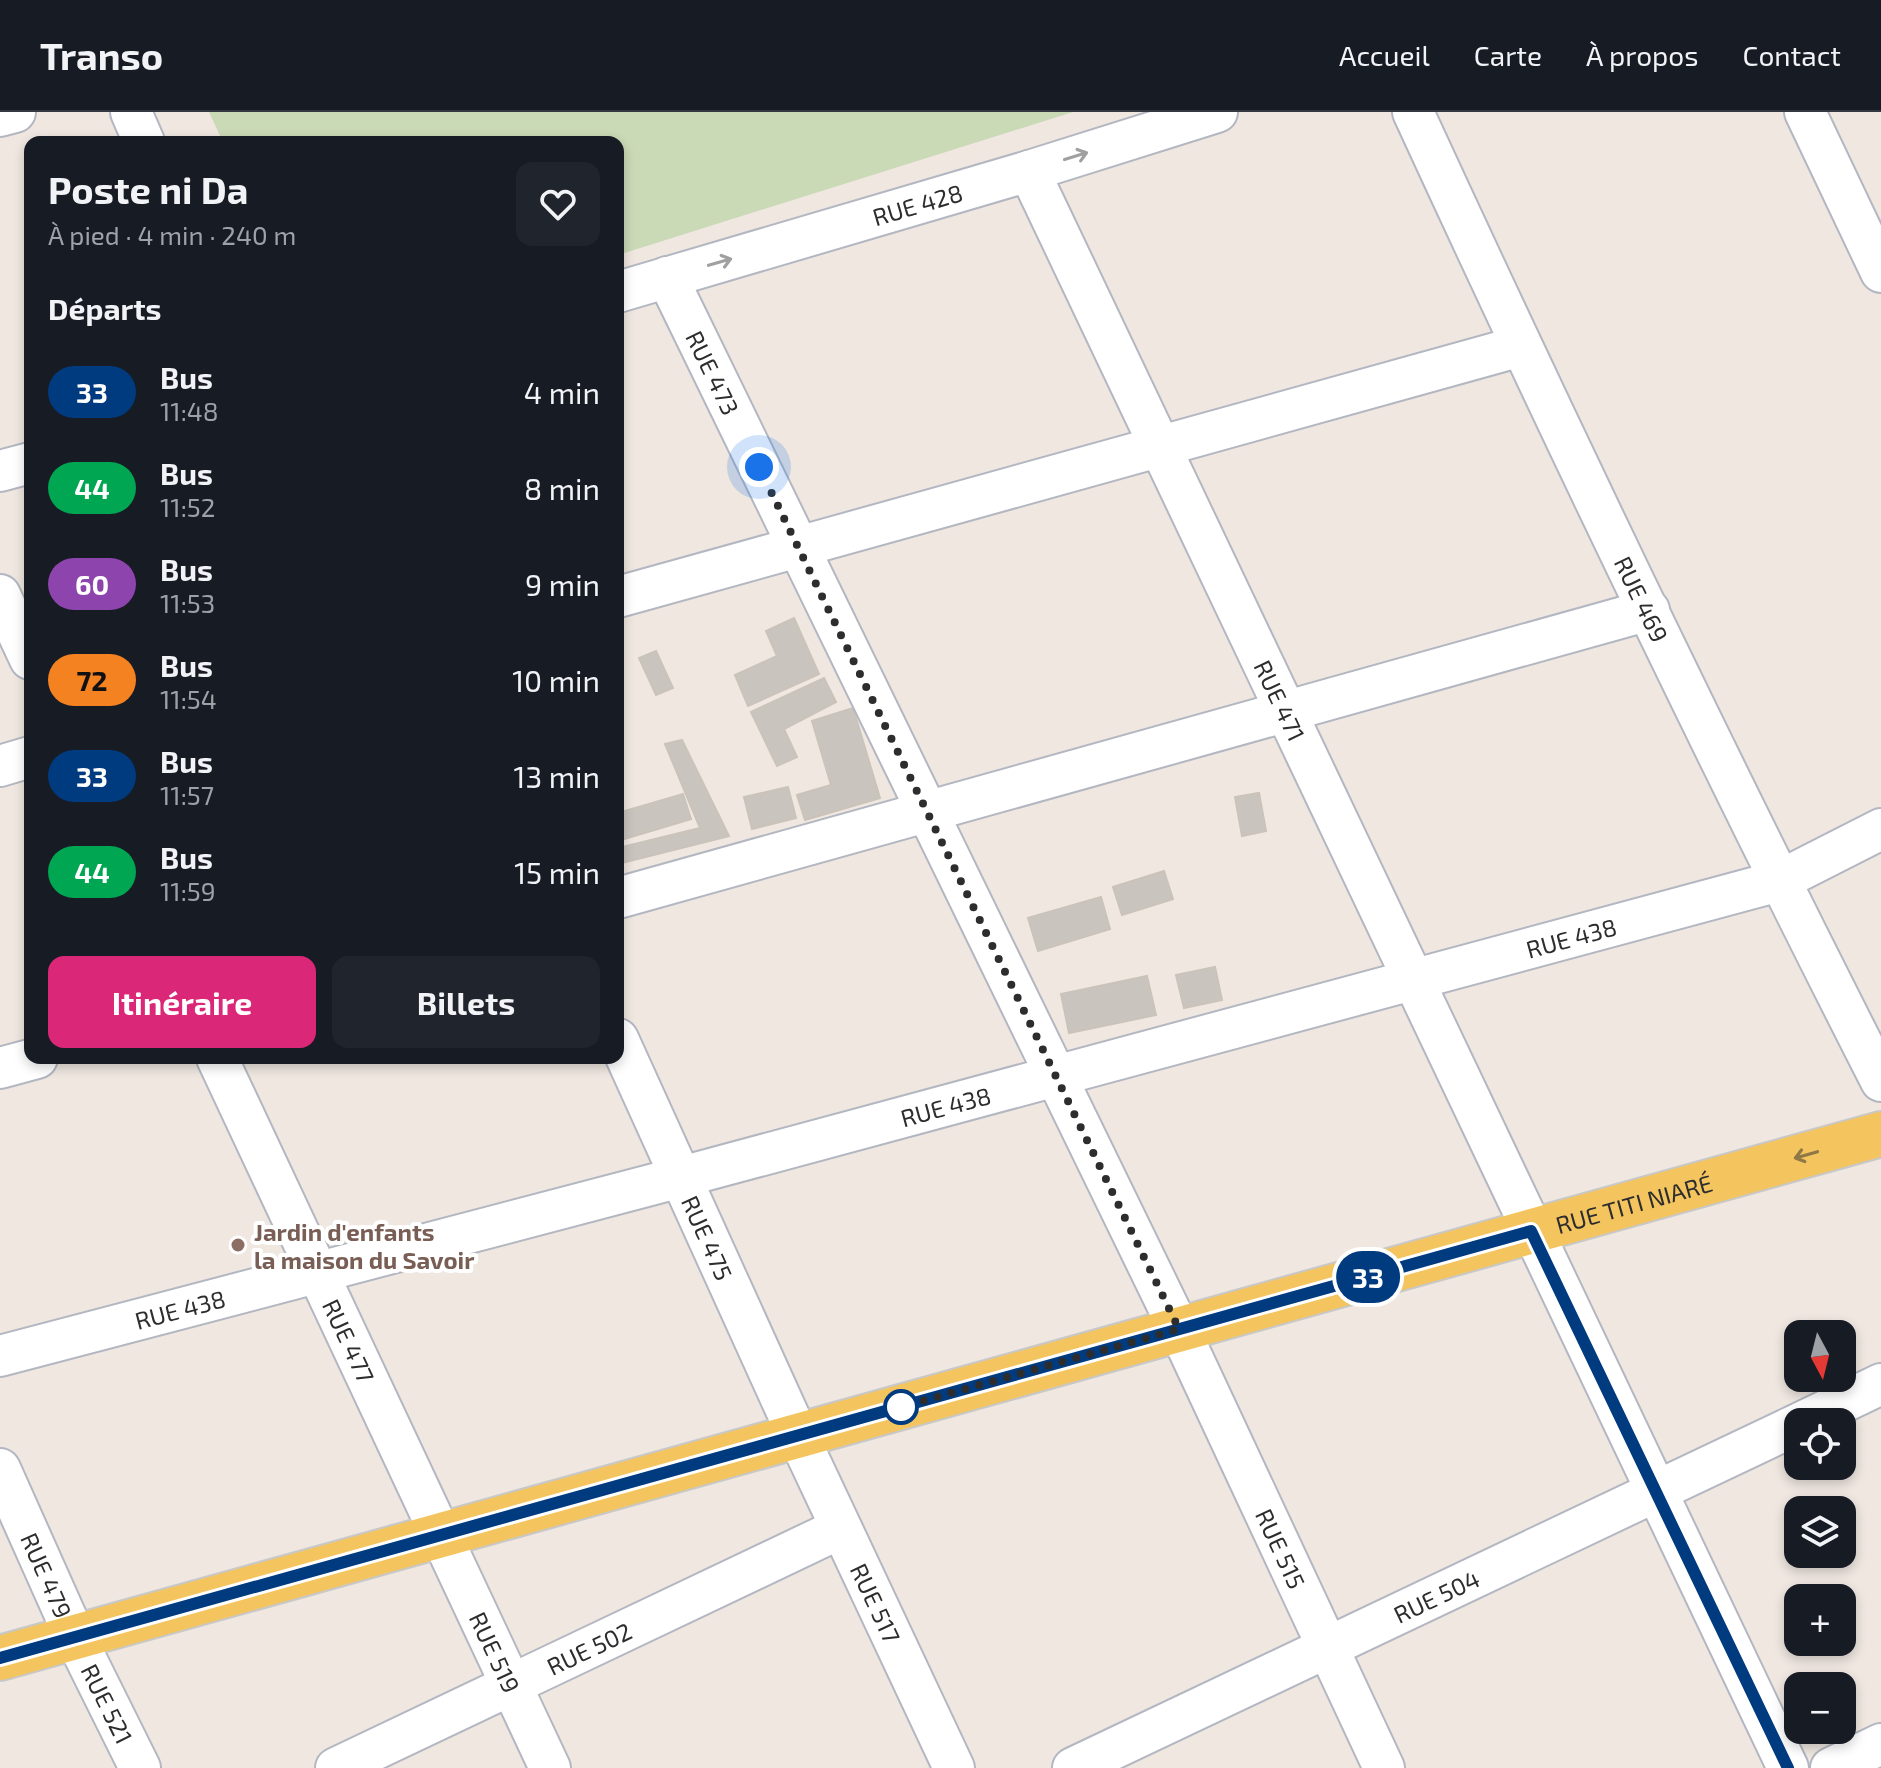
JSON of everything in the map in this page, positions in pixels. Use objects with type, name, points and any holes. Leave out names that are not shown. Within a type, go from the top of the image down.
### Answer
[{"type":"main road","name":"RUE TITI NIARÉ","points":[[0,1658],[1881,1134]]},
{"type":"street","points":[[0,116],[15,112]]},
{"type":"street","points":[[131,112],[141,136]]},
{"type":"street","name":"RUE 428","points":[[624,290],[1029,171],[1217,112]]},
{"type":"street","name":"RUE 469","points":[[1413,112],[1521,346],[1779,881],[1881,1081]]},
{"type":"street","points":[[1805,112],[1881,272]]},
{"type":"street","name":"RUE 471","points":[[1029,171],[1788,1768]]},
{"type":"street","name":"RUE 473","points":[[667,277],[1179,1329]]},
{"type":"street","points":[[624,595],[1521,346]]},
{"type":"street","points":[[0,471],[24,465]]},
{"type":"street","points":[[0,595],[24,646]]},
{"type":"street","points":[[624,896],[1649,610]]},
{"type":"street","points":[[0,766],[24,759]]},
{"type":"street","name":"RUE 438","points":[[0,1356],[681,1177],[1779,881],[1881,829]]},
{"type":"street","name":"RUE 475","points":[[624,1052],[798,1436]]},
{"type":"street","points":[[0,1068],[24,1062]]},
{"type":"street","name":"RUE 477","points":[[220,1064],[440,1535]]},
{"type":"street","name":"RUE 515","points":[[1179,1329],[1384,1768]]},
{"type":"street","name":"RUE 504","points":[[1831,1408],[1881,1384]]},
{"type":"street","name":"RUE 504","points":[[1073,1768],[1784,1431]]},
{"type":"street","name":"RUE 517","points":[[798,1436],[954,1768]]},
{"type":"street","name":"RUE 479","points":[[0,1469],[75,1637]]},
{"type":"street","name":"RUE 502","points":[[336,1768],[841,1528]]},
{"type":"street","name":"RUE 519","points":[[440,1535],[550,1768]]},
{"type":"street","name":"RUE 521","points":[[75,1637],[140,1768]]},
{"type":"street","points":[[1831,1768],[1881,1744]]},
{"type":"green space","points":[[209,112],[1073,112],[624,253],[624,136],[220,136]]},
{"type":"building","points":[[794,618],[819,674],[748,706],[735,675],[777,656],[766,631]]},
{"type":"building","points":[[656,651],[673,688],[656,695],[639,658]]},
{"type":"building","points":[[824,678],[836,702],[784,729],[797,757],[777,766],[751,712]]},
{"type":"building","points":[[853,708],[880,798],[805,820],[797,795],[831,785],[812,721]]},
{"type":"building","points":[[682,740],[729,836],[624,862],[624,847],[700,828],[665,744]]},
{"type":"building","points":[[788,787],[796,818],[752,829],[744,797]]},
{"type":"building","points":[[1259,793],[1266,831],[1242,836],[1235,797]]},
{"type":"building","points":[[683,794],[691,819],[624,839],[624,811]]},
{"type":"building","points":[[1164,871],[1173,899],[1122,915],[1113,887]]},
{"type":"building","points":[[1101,897],[1110,929],[1038,951],[1028,918]]},
{"type":"building","points":[[1215,967],[1222,1000],[1184,1008],[1176,975]]},
{"type":"building","points":[[1147,976],[1156,1015],[1069,1033],[1061,994]]},
{"type":"bus line","name":"33","points":[[0,1658],[1531,1231],[1788,1768]]},
{"type":"place","name":"Jardin d'enfants la maison du Savoir","points":[[238,1245]]},
{"type":"route","points":[[759,467],[1179,1329],[901,1407]]}]
